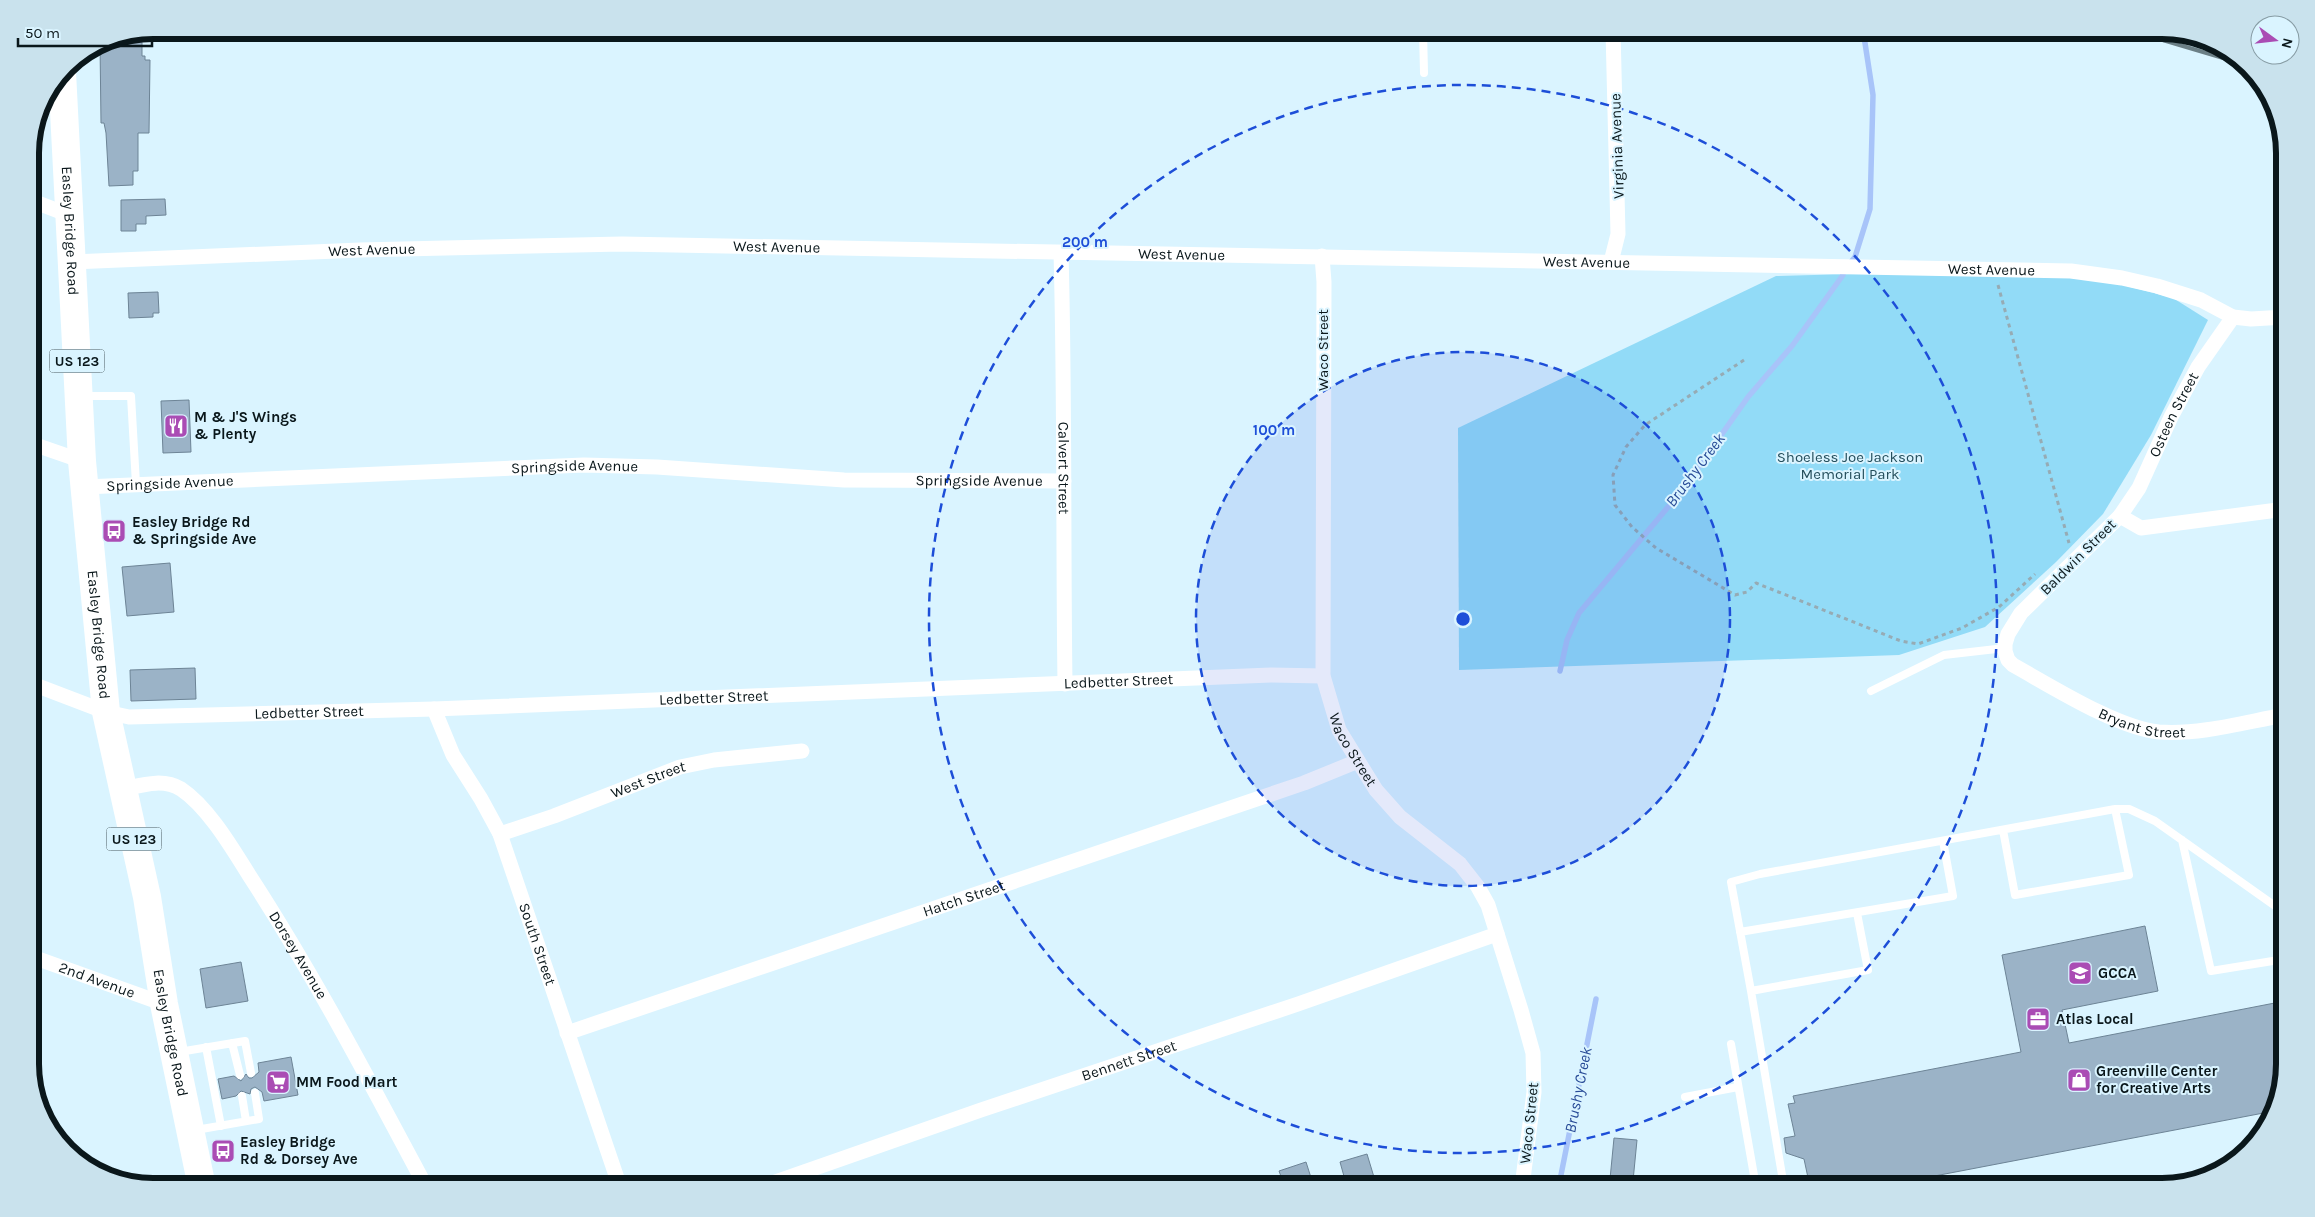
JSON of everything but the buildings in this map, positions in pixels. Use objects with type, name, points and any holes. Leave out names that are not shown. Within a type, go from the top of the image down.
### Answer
[{"type":"highway","name":"Easley Bridge Road","points":[[63,83],[83,474],[106,712],[146,897],[164,1004],[200,1178]]},
{"type":"street","name":"Virginia Avenue","points":[[1611,262],[1618,234],[1613,39]]},
{"type":"street","points":[[39,203],[69,215]]},
{"type":"street","name":"West Avenue","points":[[72,262],[360,250],[622,244],[2071,271],[2122,278],[2157,286],[2201,300],[2233,317],[2251,319],[2276,318]]},
{"type":"street","name":"Calvert Street","points":[[1061,253],[1065,684]]},
{"type":"street","name":"Waco Street","points":[[1322,256],[1324,282],[1323,676],[1339,730],[1385,803],[1448,854],[1470,876],[1488,905],[1522,1010],[1533,1053],[1534,1092],[1523,1178]]},
{"type":"street","name":"Osteen Street","points":[[2120,516],[2139,488],[2171,417],[2198,367],[2233,317]]},
{"type":"street","points":[[39,448],[83,474]]},
{"type":"street","name":"Springside Avenue","points":[[83,474],[136,484],[584,465],[657,467],[844,480],[1064,480]]},
{"type":"street","name":"Baldwin Street","points":[[2005,648],[2008,634],[2021,613],[2120,516],[2141,528],[2276,510]]},
{"type":"street","name":"Bryant Street","points":[[2005,648],[2008,660],[2012,664],[2078,701],[2128,723],[2159,732],[2181,732],[2214,728],[2276,717]]},
{"type":"street","name":"Ledbetter Street","points":[[39,686],[106,712],[129,717],[434,710],[1271,675],[1323,676]]},
{"type":"street","name":"South Street","points":[[434,710],[453,755],[481,799],[500,834],[617,1178]]},
{"type":"street","name":"West Street","points":[[500,834],[554,816],[680,767],[714,760],[802,751]]},
{"type":"street","name":"Hatch Street","points":[[567,1034],[1304,783],[1358,761]]},
{"type":"street","name":"Dorsey Avenue","points":[[123,789],[157,782],[168,784],[187,794],[204,811],[252,880],[301,960],[421,1178]]},
{"type":"street","name":"Bennett Street","points":[[787,1178],[981,1110],[1335,992],[1497,934]]},
{"type":"street","name":"2nd Avenue","points":[[39,959],[164,1004]]},
{"type":"lane","points":[[1423,39],[1424,73]]},
{"type":"lane","points":[[79,396],[131,396],[136,484]]},
{"type":"lane","points":[[1871,691],[1944,655],[2005,648]]},
{"type":"lane","points":[[1782,1178],[1731,882],[1760,874],[2129,809],[2155,821],[2276,907]]},
{"type":"lane","points":[[2003,830],[2015,895],[2129,875],[2116,810]]},
{"type":"lane","points":[[2182,840],[2211,971],[2276,960]]},
{"type":"lane","points":[[1740,932],[1953,896],[1943,841]]},
{"type":"lane","points":[[1751,992],[1868,970],[1857,913]]},
{"type":"lane","points":[[175,1053],[245,1041],[251,1073]]},
{"type":"lane","points":[[232,1044],[240,1075]]},
{"type":"lane","points":[[1731,1044],[1754,1178]]},
{"type":"lane","points":[[206,1047],[220,1126]]},
{"type":"lane","points":[[1685,1098],[1738,1087]]},
{"type":"lane","points":[[190,1131],[259,1119],[255,1093]]},
{"type":"lane","points":[[242,1096],[246,1121]]},
{"type":"path","points":[[1996,276],[2070,542],[2063,548]]},
{"type":"path","points":[[1744,360],[1645,425],[1626,447],[1613,475],[1615,505],[1632,527],[1656,548],[1736,595],[1747,592],[1756,583],[1901,641],[1918,644],[1962,628],[1999,607],[2042,568]]},
{"type":"green space","name":"Shoeless Joe Jackson Memorial Park","points":[[1887,273],[2062,277],[2115,283],[2173,298],[2208,320],[2151,435],[2103,514],[2056,562],[1985,627],[1899,655],[1459,670],[1458,428],[1776,276]]},
{"type":"waterway","name":"Brushy Creek","points":[[1851,262],[1855,257],[1870,209],[1873,95],[1864,39]]},
{"type":"waterway","name":"Brushy Creek","points":[[1560,671],[1567,640],[1579,613],[1684,488],[1748,397],[1792,346],[1843,275]]},
{"type":"waterway","name":"Brushy Creek","points":[[1560,1178],[1596,999]]},
{"type":"railway","points":[[2159,39],[2228,59]]},
{"type":"place","name":"M & J'S Wings & Plenty","points":[[176,426]]},
{"type":"place","name":"Easley Bridge Rd & Springside Ave","points":[[114,531]]},
{"type":"place","name":"GCCA","points":[[2080,973]]},
{"type":"place","name":"Atlas Local","points":[[2038,1019]]},
{"type":"place","name":"Greenville Center for Creative Arts","points":[[2079,1080]]},
{"type":"place","name":"MM Food Mart","points":[[278,1082]]},
{"type":"place","name":"Easley Bridge Rd & Dorsey Ave","points":[[223,1151]]}]
